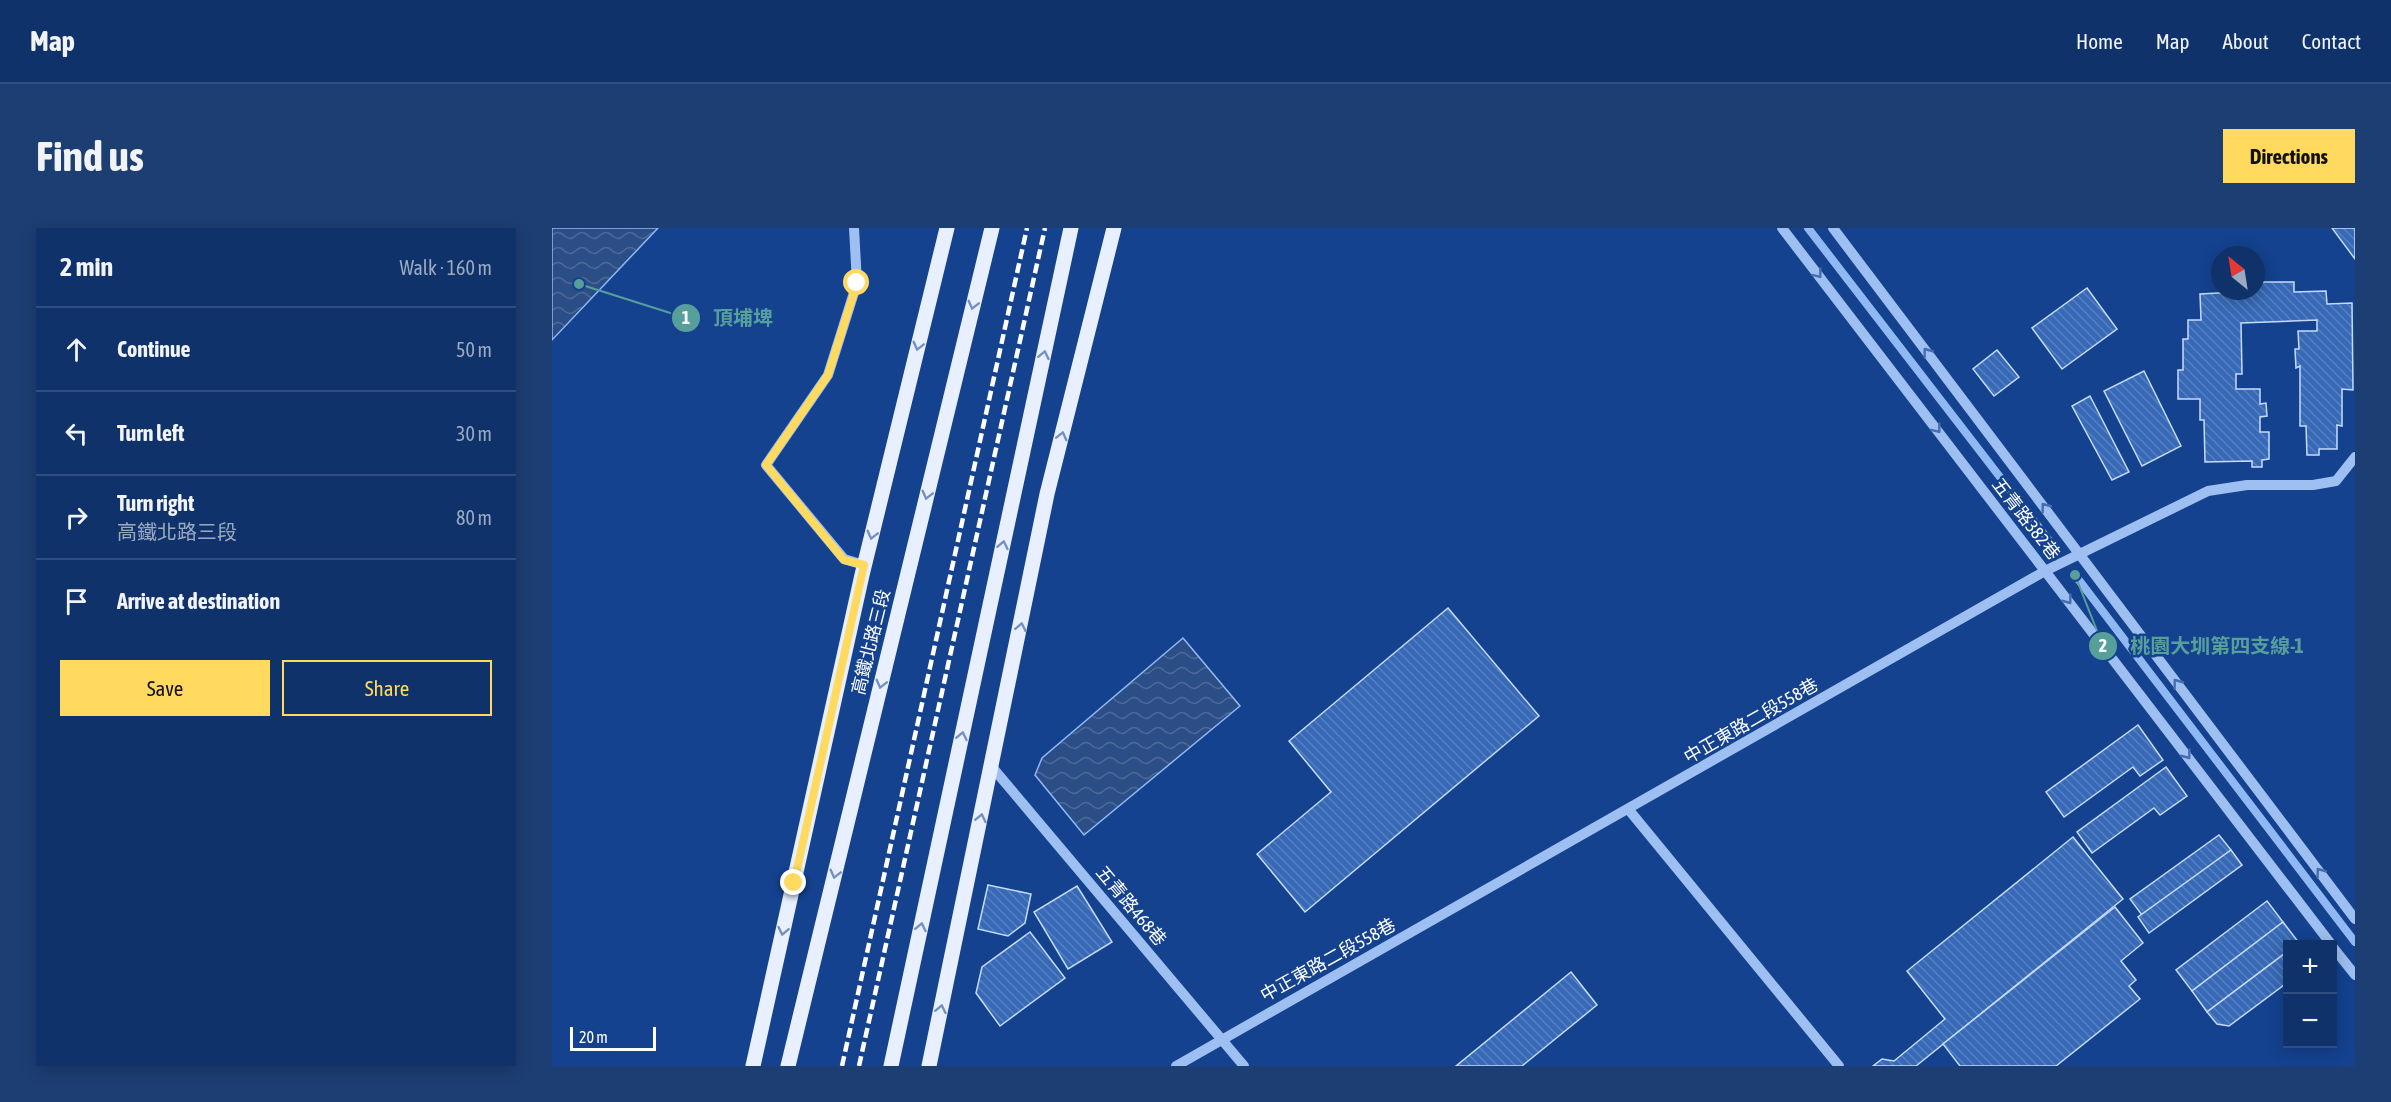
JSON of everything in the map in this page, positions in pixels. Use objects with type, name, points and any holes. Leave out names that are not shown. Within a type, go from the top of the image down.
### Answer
[{"type":"main road","name":"高鐵北路三段","points":[[753,1066],[864,565],[947,228]]},
{"type":"main road","points":[[982,265],[984,228]]},
{"type":"main road","name":"高鐵北路三段","points":[[788,1066],[992,228]]},
{"type":"main road","points":[[891,1066],[1071,228]]},
{"type":"main road","points":[[929,1066],[1047,494],[1111,233]]},
{"type":"street","points":[[854,228],[857,283],[828,375],[766,465],[844,560],[864,565]]},
{"type":"street","name":"五青路382巷","points":[[1782,228],[2328,940]]},
{"type":"street","name":"五青路382巷","points":[[1833,228],[2355,919]]},
{"type":"street","name":"中正東路二段558巷","points":[[1176,1066],[2045,571],[2208,491],[2247,485],[2313,485],[2336,481],[2355,457]]},
{"type":"street","name":"五青路468巷","points":[[992,767],[1244,1066]]},
{"type":"street","points":[[1629,810],[1839,1066]]},
{"type":"street","name":"五青路382巷","points":[[2337,952],[2355,975]]},
{"type":"water","points":[[552,228],[658,228],[552,340]]},
{"type":"water","points":[[1183,638],[1240,706],[1084,835],[1035,775],[1042,758]]},
{"type":"building","points":[[2332,228],[2355,228],[2355,259]]},
{"type":"building","points":[[2265,282],[2294,282],[2294,292],[2326,291],[2327,304],[2352,303],[2353,390],[2342,389],[2342,426],[2337,425],[2337,449],[2319,449],[2319,455],[2307,455],[2306,426],[2300,426],[2300,366],[2296,368],[2295,349],[2299,349],[2298,331],[2317,331],[2317,320],[2241,323],[2242,374],[2236,374],[2236,389],[2260,389],[2260,404],[2266,403],[2267,416],[2260,417],[2260,432],[2269,432],[2269,459],[2262,460],[2262,467],[2252,467],[2252,461],[2205,462],[2204,420],[2200,420],[2200,399],[2178,399],[2178,370],[2183,370],[2183,339],[2188,339],[2188,320],[2201,320],[2200,294],[2211,293],[2211,300],[2265,300]]},
{"type":"building","points":[[2087,288],[2117,329],[2062,369],[2032,328]]},
{"type":"building","points":[[1997,350],[2019,377],[1994,396],[1973,369]]},
{"type":"building","points":[[2144,371],[2181,446],[2142,466],[2104,391]]},
{"type":"building","points":[[2090,396],[2129,472],[2112,480],[2072,406]]},
{"type":"building","points":[[1448,608],[1539,716],[1305,912],[1257,854],[1331,792],[1289,741]]},
{"type":"building","points":[[2138,725],[2163,760],[2140,776],[2133,767],[2064,817],[2046,792]]},
{"type":"building","points":[[2166,767],[2187,796],[2160,815],[2154,808],[2092,853],[2077,832]]},
{"type":"building","points":[[2219,835],[2231,850],[2142,915],[2130,899]]},
{"type":"building","points":[[2073,837],[2123,899],[1916,1066],[1873,1066],[1882,1059],[1894,1061],[1945,1019],[1907,971]]},
{"type":"building","points":[[2231,850],[2242,865],[2149,933],[2138,917]]},
{"type":"building","points":[[988,885],[1031,894],[1025,923],[1008,936],[978,929]]},
{"type":"building","points":[[1077,886],[1112,942],[1068,969],[1034,912]]},
{"type":"building","points":[[2267,901],[2283,922],[2192,991],[2176,970]]},
{"type":"building","points":[[2115,907],[2143,943],[2121,961],[2136,980],[2129,986],[2140,999],[2056,1066],[1960,1066],[1943,1044]]},
{"type":"building","points":[[2283,922],[2297,940],[2283,940],[2283,955],[2207,1012],[2192,991]]},
{"type":"building","points":[[1030,932],[1065,978],[1000,1026],[976,993],[982,967]]},
{"type":"building","points":[[2283,955],[2283,986],[2229,1026],[2217,1024],[2207,1012]]},
{"type":"building","points":[[1571,972],[1597,1005],[1522,1066],[1456,1066]]},
{"type":"waterway","points":[[1808,228],[2057,551]]},
{"type":"waterway","points":[[2075,575],[2355,942]]},
{"type":"railway","points":[[842,1066],[1027,228]]},
{"type":"railway","points":[[859,1066],[1045,228]]},
{"type":"place","name":"頂埔埤","points":[[579,284]]},
{"type":"place","name":"桃園大圳第四支線-1","points":[[2075,575]]},
{"type":"route","points":[[794,883],[864,565],[844,560],[766,465],[828,375],[857,283]]}]
